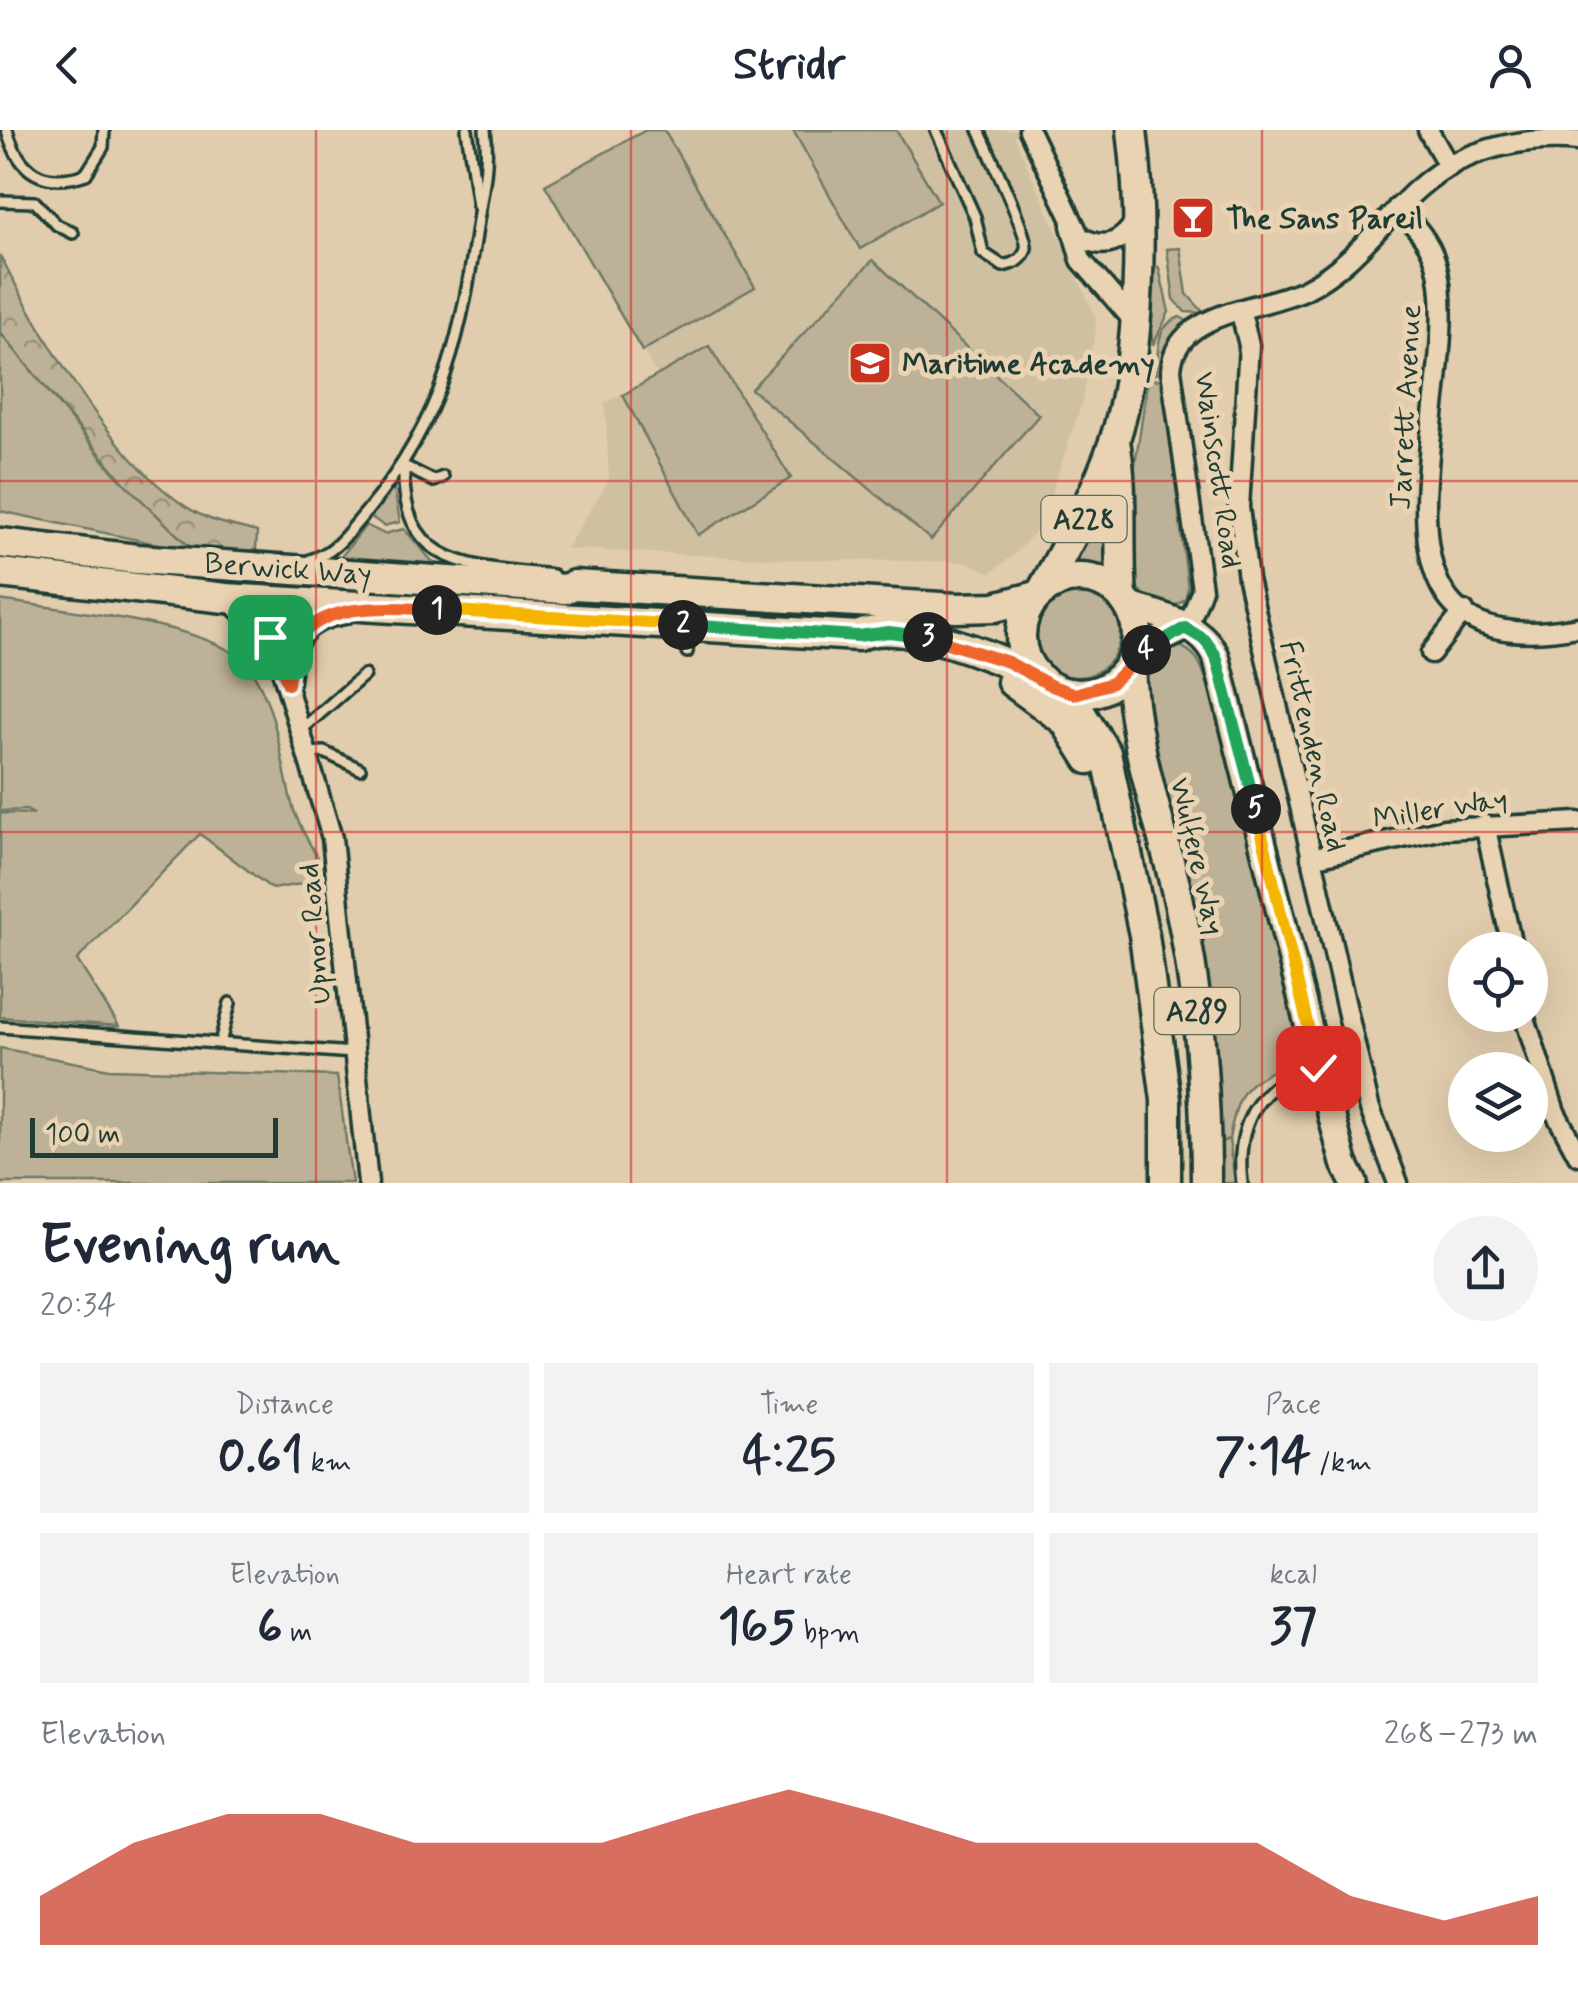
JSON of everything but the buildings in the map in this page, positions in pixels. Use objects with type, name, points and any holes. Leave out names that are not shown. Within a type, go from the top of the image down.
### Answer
[{"type":"main road","name":"A228","points":[[1042,680],[1026,658],[1022,639],[1026,613],[1078,531],[1115,439],[1133,320],[1137,218],[1132,130]]},
{"type":"main road","name":"A228","points":[[1115,439],[1122,492],[1118,542],[1125,601],[1137,637],[1130,664]]},
{"type":"main road","name":"Berwick Way","points":[[0,543],[274,569],[564,589],[574,585],[957,608],[994,607],[1039,594]]},
{"type":"main road","name":"Berwick Way","points":[[0,573],[226,598],[385,607],[688,639],[889,632],[966,646],[1042,680]]},
{"type":"main road","name":"A228","points":[[1039,594],[1059,582],[1080,578],[1105,584],[1125,601]]},
{"type":"main road","name":"A289","points":[[858,636],[974,665],[1031,693],[1065,720],[1081,741],[1092,766],[1144,936]]},
{"type":"main road","points":[[1042,680],[1068,692],[1101,690],[1130,664]]},
{"type":"main road","name":"Wulfere Way","points":[[1130,664],[1135,728],[1179,904],[1192,975],[1206,1183]]},
{"type":"main road","name":"A289","points":[[1068,692],[1106,753],[1144,936],[1166,1100],[1166,1183]]},
{"type":"street","points":[[1030,130],[1080,236],[1093,244],[1112,244],[1126,237],[1137,218]]},
{"type":"street","points":[[1428,130],[1449,166]]},
{"type":"street","points":[[1241,313],[1319,282],[1358,251],[1423,182],[1449,166],[1513,143],[1578,141]]},
{"type":"street","points":[[1064,206],[1081,260],[1133,320]]},
{"type":"street","name":"Jarrett Avenue","points":[[1397,208],[1423,236],[1437,268],[1439,308],[1426,543],[1438,580],[1464,611]]},
{"type":"street","name":"Wainscott Road","points":[[1186,628],[1202,590],[1171,365],[1179,342],[1196,327],[1241,313]]},
{"type":"street","name":"Frittenden Road","points":[[1241,313],[1250,345],[1239,507],[1248,579],[1368,1106],[1398,1183]]},
{"type":"street","name":"Upnor Road","points":[[226,598],[270,637],[288,684],[332,838],[343,910],[353,1053],[368,1183]]},
{"type":"street","points":[[1125,601],[1176,619],[1211,647],[1220,668],[1347,1176]]},
{"type":"street","points":[[288,684],[292,649],[311,626],[328,617],[385,607]]},
{"type":"street","points":[[1430,653],[1464,611],[1490,626],[1518,633],[1578,627]]},
{"type":"street","points":[[1130,664],[1159,640],[1186,628]]},
{"type":"street","name":"Miller Way","points":[[1312,858],[1485,825],[1578,822]]},
{"type":"street","points":[[1485,825],[1509,932]]},
{"type":"street","points":[[1530,1032],[1556,1112],[1578,1155]]},
{"type":"lane","points":[[7,130],[15,148],[38,178],[55,182],[86,174],[103,148],[104,130]]},
{"type":"lane","points":[[467,130],[479,214]]},
{"type":"lane","points":[[274,569],[316,559],[338,546],[404,466],[435,400],[463,322],[488,156],[485,130]]},
{"type":"lane","points":[[936,130],[975,217],[983,254],[1003,266],[1018,262],[1024,253],[1026,233],[979,130]]},
{"type":"lane","points":[[0,201],[36,202],[57,225],[73,232]]},
{"type":"lane","points":[[404,466],[434,481],[442,478]]},
{"type":"lane","points":[[404,466],[406,514],[428,547],[480,567],[566,576],[574,585]]},
{"type":"lane","points":[[301,730],[364,675]]},
{"type":"lane","points":[[309,753],[324,752],[360,769]]},
{"type":"lane","points":[[220,1043],[230,1003]]},
{"type":"lane","points":[[0,1026],[353,1053]]},
{"type":"lane","points":[[1242,1183],[1242,1134],[1258,1099],[1293,1074],[1318,1068]]},
{"type":"shaded area","name":"Maritime Academy","points":[[646,130],[1026,130],[1014,136],[1095,316],[1096,329],[1082,403],[1040,526],[1016,553],[991,573],[967,562],[566,549],[609,480],[605,403],[657,375],[545,185]]},
{"type":"green space","points":[[646,130],[664,130],[755,287],[642,351],[545,185]]},
{"type":"green space","points":[[793,130],[896,130],[939,202],[860,249]]},
{"type":"green space","points":[[1180,248],[1187,294],[1204,313],[1185,312],[1174,299],[1167,249]]},
{"type":"green space","points":[[0,255],[37,324],[115,438],[174,498],[205,517],[257,532],[256,550],[195,552],[126,485],[0,332]]},
{"type":"green space","points":[[873,260],[1039,415],[931,540],[751,389]]},
{"type":"green space","points":[[1149,264],[1159,268],[1169,312],[1153,345]]},
{"type":"green space","points":[[1180,317],[1191,323],[1169,345],[1163,372],[1155,374],[1161,335]]},
{"type":"green space","points":[[0,332],[114,473],[195,552],[0,511]]},
{"type":"green space","points":[[709,346],[791,478],[698,535],[623,395]]},
{"type":"green space","points":[[1148,379],[1163,380],[1188,588],[1185,599],[1173,608],[1155,605],[1134,585],[1130,498]]},
{"type":"green space","points":[[393,482],[400,522],[384,526],[371,517]]},
{"type":"green space","points":[[1109,483],[1110,569],[1073,561],[1092,528]]},
{"type":"green space","points":[[366,525],[384,534],[404,529],[437,567],[338,561]]},
{"type":"green space","points":[[1076,589],[1101,596],[1113,608],[1120,633],[1113,658],[1101,670],[1076,677],[1051,670],[1039,658],[1032,633],[1039,608],[1051,596]]},
{"type":"green space","points":[[0,600],[170,629],[230,651],[248,666],[272,714],[295,813],[329,879],[272,889],[200,834],[77,960],[119,1026],[0,1017],[0,813],[34,814],[26,810],[0,811]]},
{"type":"green space","points":[[1175,644],[1197,659],[1208,685],[1298,1044],[1292,1060],[1247,1088],[1237,1106],[1229,1139],[1221,1142],[1217,1087],[1143,701],[1152,654]]},
{"type":"green space","points":[[0,1048],[109,1069],[337,1076],[352,1183],[0,1183]]},
{"type":"green space","points":[[1229,1139],[1235,1183],[1219,1183],[1221,1142]]},
{"type":"place","name":"The Sans Pareil","points":[[1193,218]]},
{"type":"place","name":"Maritime Academy","points":[[870,363]]},
{"type":"route","points":[[270,637],[282,677],[288,684],[292,649],[311,626],[328,617],[385,607],[858,636],[867,631],[889,632],[966,646],[1008,662],[1057,689],[1082,694],[1101,690],[1159,640],[1188,629],[1211,647],[1220,668],[1318,1068]]}]
